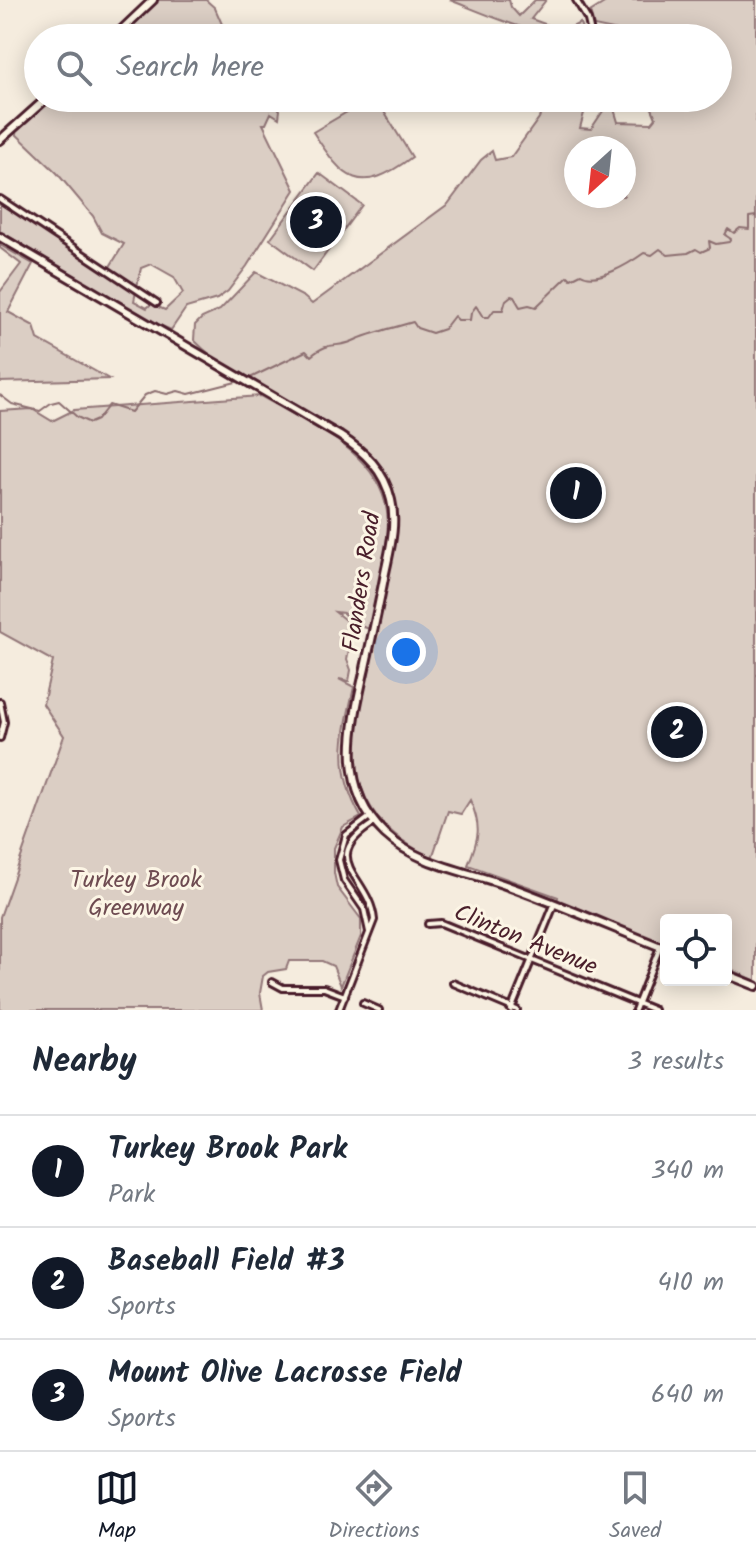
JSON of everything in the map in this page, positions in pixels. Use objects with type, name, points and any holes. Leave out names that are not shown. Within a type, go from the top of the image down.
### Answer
[{"type":"main road","points":[[128,24],[153,0]]},
{"type":"main road","points":[[0,140],[31,112]]},
{"type":"main road","name":"Flanders Road","points":[[0,237],[353,444],[379,471],[390,496],[394,523],[350,744],[355,782],[373,819],[390,838],[417,856],[554,904],[660,947]]},
{"type":"main road","points":[[732,976],[756,986]]},
{"type":"street","points":[[576,0],[588,24]]},
{"type":"street","points":[[0,199],[157,303]]},
{"type":"street","points":[[0,702],[4,718],[0,738]]},
{"type":"street","points":[[369,935],[364,909],[344,880],[339,860],[346,835],[373,819]]},
{"type":"street","points":[[339,1010],[374,924],[373,910],[346,858],[351,840],[373,819]]},
{"type":"street","points":[[453,983],[513,1009],[554,904]]},
{"type":"street","name":"Clinton Avenue","points":[[428,924],[441,923],[654,1010]]},
{"type":"street","points":[[635,1010],[660,955]]},
{"type":"street","points":[[272,982],[283,988],[324,988],[345,996]]},
{"type":"street","points":[[363,1003],[379,1010]]},
{"type":"green space","points":[[158,0],[206,0],[215,8],[222,24],[133,24]]},
{"type":"green space","points":[[450,0],[509,0],[519,16],[535,0],[546,0],[531,19],[545,24],[514,24]]},
{"type":"green space","points":[[609,0],[756,0],[756,981],[732,970],[732,914],[660,914],[658,943],[557,903],[558,897],[468,865],[478,832],[470,800],[461,814],[448,811],[432,858],[401,839],[379,819],[365,797],[358,773],[356,747],[363,690],[395,537],[396,517],[391,489],[377,462],[359,444],[223,365],[194,340],[195,325],[202,318],[220,310],[256,272],[312,304],[448,204],[481,160],[492,151],[495,160],[511,157],[541,112],[584,112],[580,128],[591,129],[602,112],[615,112],[618,122],[652,123],[656,118],[654,112],[732,112],[732,24],[593,24],[590,12]]},
{"type":"green space","points":[[36,112],[280,112],[279,118],[271,113],[266,124],[263,124],[295,190],[228,291],[217,299],[186,308],[171,330],[148,320],[0,231],[0,202],[106,273],[124,244],[102,233],[93,216],[57,173],[14,132]],"holes":[[[151,264],[174,277],[183,293],[165,310],[151,304],[147,308],[134,301],[141,268]]]},
{"type":"green space","points":[[347,112],[384,112],[412,157],[379,177],[354,178],[334,162],[313,132]]},
{"type":"green space","points":[[319,173],[362,205],[313,271],[270,239]]},
{"type":"green space","points":[[0,245],[33,264],[8,312],[34,326],[38,339],[109,379],[0,382],[0,292],[21,264]]},
{"type":"green space","name":"Turkey Brook Greenway","points":[[260,396],[349,449],[366,466],[379,486],[387,510],[386,549],[370,629],[353,624],[343,613],[335,612],[354,627],[347,659],[351,670],[349,681],[339,679],[354,687],[343,753],[347,784],[361,817],[343,827],[334,848],[337,887],[361,919],[361,936],[341,986],[333,966],[322,961],[289,961],[286,969],[263,976],[260,993],[263,1010],[0,1010],[0,917],[64,736],[43,704],[53,661],[0,632],[0,411],[32,409],[52,421],[74,410]]},
{"type":"waterway","points":[[250,378],[306,351],[311,356],[328,346],[413,322],[417,328],[432,333],[444,329],[454,316],[458,320],[470,320],[476,306],[483,317],[489,317],[494,310],[503,310],[511,296],[520,307],[536,307],[568,276],[571,279],[581,274],[604,274],[644,253],[652,255],[660,249],[668,255],[696,249],[701,252],[710,248],[709,241],[716,244],[729,242],[731,239],[725,235],[728,229],[734,233],[740,228],[749,229],[749,217],[756,216]]},
{"type":"waterway","points":[[0,395],[12,404],[40,411],[59,401],[77,417],[90,423],[97,420],[109,405],[131,412],[145,395],[155,391],[189,394],[236,382]]},
{"type":"place","name":"Mount Olive Lacrosse Field","points":[[316,222]]},
{"type":"place","name":"Turkey Brook Park","points":[[576,493]]},
{"type":"place","name":"Baseball Field #3","points":[[677,732]]}]
